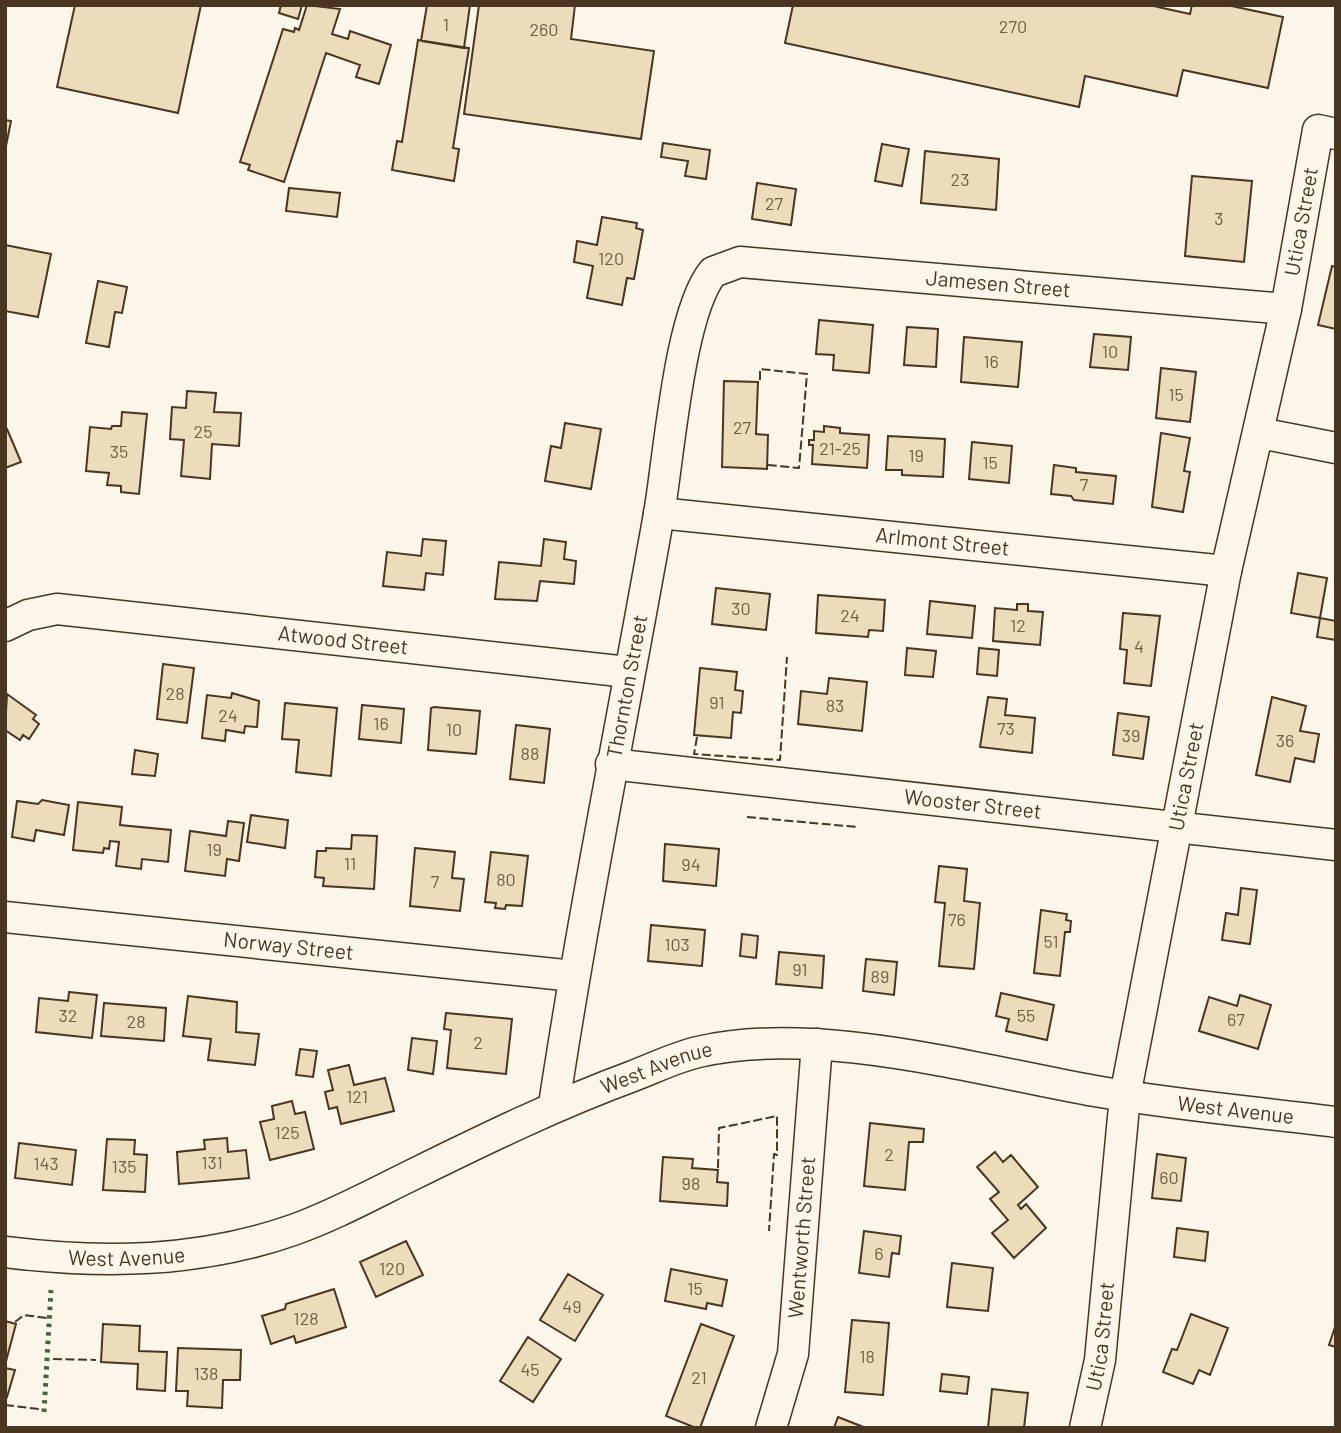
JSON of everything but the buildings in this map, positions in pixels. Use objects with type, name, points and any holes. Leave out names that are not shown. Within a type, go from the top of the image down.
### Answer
[{"type":"street","name":"Utica Street","points":[[1086,1428],[1100,1360],[1125,1096],[1226,571],[1260,433],[1327,132]]},
{"type":"street","name":"Jamesen Street","points":[[713,272],[740,262],[1286,309]]},
{"type":"street","name":"Thornton Street","points":[[554,1105],[611,764],[659,513],[684,354],[695,307],[713,272]]},
{"type":"street","points":[[1260,433],[1336,448]]},
{"type":"street","name":"Arlmont Street","points":[[659,513],[1226,571]]},
{"type":"street","name":"Atwood Street","points":[[5,626],[28,615],[57,609],[628,672]]},
{"type":"street","name":"Wooster Street","points":[[611,764],[1336,845]]},
{"type":"street","name":"Norway Street","points":[[5,917],[574,976]]},
{"type":"street","name":"West Avenue","points":[[5,1252],[83,1259],[167,1258],[206,1253],[268,1238],[375,1193],[554,1105],[697,1052],[765,1043],[817,1044],[928,1059],[1125,1096],[1336,1122]]},
{"type":"street","name":"Wentworth Street","points":[[771,1428],[793,1354],[817,1044]]},
{"type":"hedge","points":[[44,1412],[51,1290]]},
{"type":"fence","points":[[760,380],[760,369],[807,374],[799,468],[768,465]]},
{"type":"fence","points":[[697,737],[694,754],[780,760],[787,657]]},
{"type":"fence","points":[[747,817],[857,827]]},
{"type":"fence","points":[[718,1168],[719,1128],[777,1116],[777,1155],[774,1154],[769,1231]]},
{"type":"fence","points":[[15,1322],[24,1315],[47,1318]]},
{"type":"fence","points":[[53,1359],[96,1360]]},
{"type":"fence","points":[[5,1405],[39,1409]]}]
